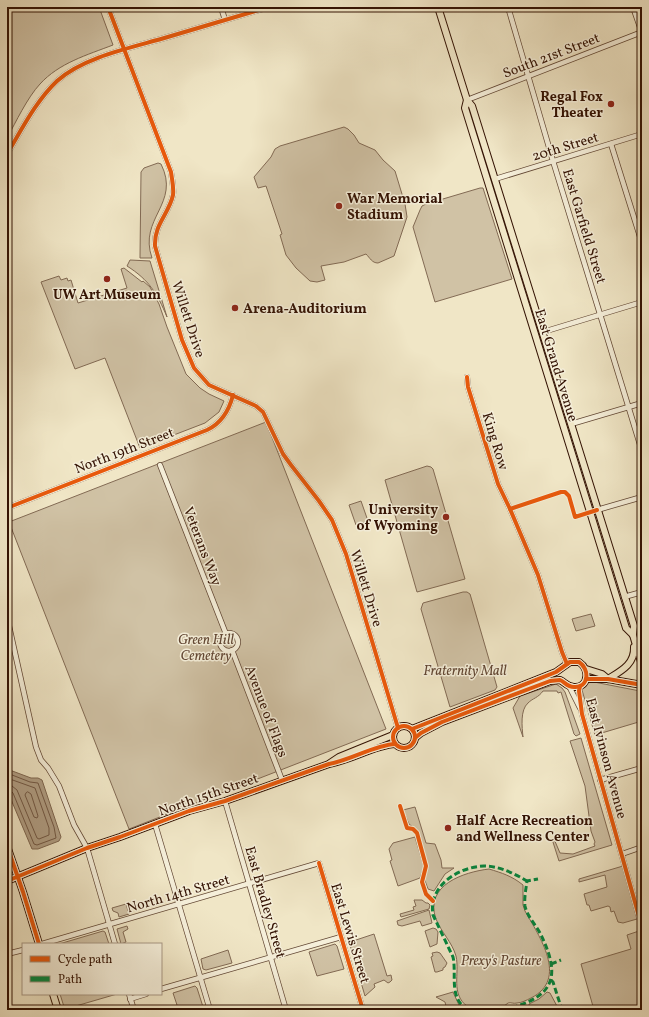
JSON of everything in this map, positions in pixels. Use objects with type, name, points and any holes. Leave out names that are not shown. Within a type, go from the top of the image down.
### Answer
[{"type":"main road","name":"East Grand Avenue","points":[[438,7],[467,100],[472,106],[543,332],[634,626],[633,635],[642,665]]},
{"type":"main road","name":"East Grand Avenue","points":[[467,100],[465,108],[626,628],[633,635]]},
{"type":"main road","points":[[608,679],[624,669],[632,660],[635,649],[633,635]]},
{"type":"main road","points":[[504,695],[562,669],[567,664],[573,662],[579,662],[586,669],[602,674],[608,679]]},
{"type":"main road","points":[[562,669],[561,674],[563,681]]},
{"type":"main road","points":[[412,729],[504,695],[556,679],[563,681],[569,686],[580,686],[586,679],[586,669]]},
{"type":"main road","points":[[586,679],[608,679],[642,685]]},
{"type":"main road","name":"North 15th Street","points":[[7,881],[87,848],[189,811],[225,801],[329,764],[341,762],[384,746],[395,744],[402,748],[407,748],[413,744],[415,738],[421,733],[442,722],[504,695]]},
{"type":"main road","points":[[395,744],[393,735],[398,728],[404,726],[412,729],[415,734],[415,738]]},
{"type":"main road","name":"North 15th Street","points":[[329,764],[339,757],[393,735]]},
{"type":"main road","points":[[7,846],[38,943]]},
{"type":"main road","points":[[53,995],[58,1010]]},
{"type":"street","name":"Willett Drive","points":[[108,7],[173,180],[171,199],[158,225],[155,240],[157,253],[182,340],[191,364],[200,377],[215,388],[256,406],[263,412],[290,466],[319,501],[332,520],[346,554],[398,728]]},
{"type":"street","points":[[221,7],[225,20]]},
{"type":"street","points":[[7,154],[36,106],[58,80],[79,66],[124,49],[269,7]]},
{"type":"street","name":"East Garfield Street","points":[[508,7],[642,451]]},
{"type":"street","points":[[633,7],[642,32]]},
{"type":"street","name":"South 21st Street","points":[[467,100],[642,32]]},
{"type":"street","name":"20th Street","points":[[495,179],[642,134]]},
{"type":"street","points":[[612,144],[642,244]]},
{"type":"street","points":[[543,332],[642,302]]},
{"type":"street","name":"King Row","points":[[468,377],[468,387],[498,484],[538,575],[567,664]]},
{"type":"street","name":"North 19th Street","points":[[7,508],[207,430],[217,424],[226,414],[233,395]]},
{"type":"street","points":[[571,424],[642,403]]},
{"type":"street","name":"Veterans Way","points":[[160,466],[226,634]]},
{"type":"street","points":[[597,510],[642,497]]},
{"type":"street","points":[[624,597],[642,592]]},
{"type":"street","points":[[7,617],[36,747],[41,760],[48,768],[59,786],[74,825],[87,848],[114,943]]},
{"type":"street","points":[[226,634],[233,635],[237,639],[236,647],[232,650],[227,651],[221,647],[221,639],[226,634]]},
{"type":"street","name":"Avenue of Flags","points":[[232,650],[282,780]]},
{"type":"street","name":"East Ivinson Avenue","points":[[569,686],[580,709]]},
{"type":"street","name":"East Ivinson Avenue","points":[[580,686],[578,691],[580,709],[642,927]]},
{"type":"street","points":[[600,780],[642,768]]},
{"type":"street","name":"East Bradley Street","points":[[225,801],[286,1010]]},
{"type":"street","points":[[155,824],[210,1010]]},
{"type":"street","points":[[622,854],[642,847]]},
{"type":"street","name":"North 14th Street","points":[[45,943],[319,863]]},
{"type":"street","name":"East Lewis Street","points":[[319,863],[362,1010]]},
{"type":"street","points":[[162,989],[341,937]]},
{"type":"street","points":[[7,954],[22,950]]},
{"type":"street","points":[[130,996],[134,1010]]},
{"type":"green space","points":[[7,7],[99,7],[113,45],[74,60],[56,70],[40,84],[22,110],[7,138]]},
{"type":"green space","name":"War Memorial Stadium","points":[[344,127],[354,135],[359,143],[375,150],[395,171],[405,204],[407,217],[394,256],[376,263],[366,254],[344,262],[321,266],[325,280],[317,282],[310,281],[296,268],[286,255],[280,235],[282,234],[266,186],[258,188],[254,177],[271,157],[275,149],[280,146]]},
{"type":"green space","points":[[158,163],[161,164],[166,178],[166,190],[150,232],[149,244],[152,258],[140,258],[141,172],[144,168]]},
{"type":"green space","points":[[483,188],[512,279],[435,302],[413,227],[422,206]]},
{"type":"green space","points":[[130,260],[150,261],[167,317],[152,288],[141,276],[127,266]]},
{"type":"green space","points":[[124,268],[150,287],[159,304],[186,374],[200,388],[224,401],[219,412],[205,423],[140,448],[105,358],[75,369],[41,282],[59,276],[61,280],[67,278],[68,281],[71,280],[78,303],[127,288],[121,269]]},
{"type":"green space","name":"Green Hill Cemetery","points":[[266,422],[386,729],[129,829],[9,522]]},
{"type":"green space","points":[[427,466],[433,469],[465,579],[417,592],[385,480]]},
{"type":"green space","points":[[361,501],[368,521],[356,525],[349,505]]},
{"type":"green space","name":"Fraternity Mall","points":[[463,592],[470,594],[497,687],[495,690],[450,707],[421,609],[423,603]]},
{"type":"green space","points":[[591,614],[595,626],[576,631],[572,619]]},
{"type":"green space","points":[[590,682],[640,691],[642,697],[642,721],[595,735],[582,690],[583,686]]},
{"type":"green space","points":[[556,684],[565,692],[580,734],[576,736],[574,734],[561,692],[543,691],[525,706],[522,719],[523,737],[513,708],[520,696]]},
{"type":"green space","points":[[581,738],[612,845],[559,861],[552,839],[554,839],[560,853],[573,854],[595,846],[591,831],[585,786],[570,741]]},
{"type":"green space","points":[[415,807],[426,843],[435,844],[441,860],[442,868],[454,868],[445,874],[434,891],[428,889],[424,878],[428,867],[419,833],[409,824],[403,810]]},
{"type":"green space","points":[[415,837],[424,867],[420,878],[398,886],[390,861],[392,860],[389,849],[393,843]]},
{"type":"green space","points":[[623,866],[637,919],[623,923],[618,922],[614,911],[611,912],[610,907],[608,906],[591,911],[589,905],[587,905],[584,894],[607,887],[605,875],[579,882],[579,879]]},
{"type":"green space","name":"Prexy's Pasture","points":[[489,869],[503,873],[523,885],[523,905],[548,957],[549,969],[548,980],[542,990],[531,998],[516,1003],[508,1003],[498,1009],[479,1011],[468,1007],[462,1002],[459,996],[457,990],[456,956],[452,946],[438,924],[434,907],[436,897],[441,889],[449,882],[468,873]]},
{"type":"green space","points":[[414,900],[422,900],[428,903],[430,905],[429,909],[401,917],[400,914],[414,910],[413,907],[416,906]]},
{"type":"green space","points":[[126,904],[129,914],[119,917],[118,913],[113,911],[112,908]]},
{"type":"green space","points":[[429,910],[432,923],[422,926],[420,921],[402,926],[398,925],[397,921]]},
{"type":"green space","points":[[127,926],[128,929],[123,932],[126,942],[121,943],[117,929]]},
{"type":"green space","points":[[433,928],[438,932],[437,944],[430,947],[425,931]]},
{"type":"green space","points":[[103,931],[105,932],[109,943],[62,943]]},
{"type":"green space","points":[[639,931],[642,942],[642,1010],[594,1010],[581,964],[631,949],[627,935]]},
{"type":"green space","points":[[374,934],[387,976],[391,975],[392,980],[388,983],[384,980],[374,984],[375,987],[365,996],[350,945],[353,941]]},
{"type":"green space","points":[[335,944],[337,946],[344,969],[317,976],[309,952]]},
{"type":"green space","points":[[228,950],[232,963],[206,970],[203,969],[201,959]]},
{"type":"green space","points":[[432,953],[440,953],[447,963],[443,970],[435,972],[431,957],[433,956]]},
{"type":"green space","points":[[195,986],[204,1010],[174,1010],[173,1007],[177,1005],[173,993]]},
{"type":"green space","points":[[453,992],[459,1005],[459,1010],[447,1010],[445,1002],[436,997]]},
{"type":"green space","points":[[547,992],[550,993],[558,1008],[571,1006],[572,1010],[530,1010],[529,1004],[539,999]]},
{"type":"green space","points":[[60,995],[114,995],[69,1008],[68,1010],[65,1010]]},
{"type":"water","points":[[7,769],[31,778],[38,778],[42,780],[61,837],[59,841],[38,849],[32,849],[7,790]]},
{"type":"marked path","points":[[468,1010],[458,999],[454,986],[453,957],[433,915],[435,895],[440,887],[455,874],[474,867],[496,867],[527,881]]},
{"type":"marked path","points":[[503,1010],[520,1005],[543,992],[549,984],[552,974],[547,949],[540,933],[527,913],[525,906],[527,881],[538,879]]},
{"type":"marked path","points":[[551,964],[561,960]]},
{"type":"marked path","points":[[551,980],[562,1010]]},
{"type":"cycle path","points":[[108,7],[171,172],[173,195],[159,225],[155,238],[155,246],[182,340],[194,368],[209,385],[256,406],[263,412],[283,454],[332,520],[346,554],[398,728]]},
{"type":"cycle path","points":[[7,154],[42,97],[57,81],[79,66],[121,50],[269,7]]},
{"type":"cycle path","points":[[467,377],[468,387],[498,484],[538,575],[567,664]]},
{"type":"cycle path","points":[[7,508],[207,430],[217,424],[224,416],[233,395]]},
{"type":"cycle path","points":[[510,509],[565,492],[569,496],[575,517],[597,510]]},
{"type":"cycle path","points":[[412,729],[556,672],[570,662],[579,662],[585,669],[585,681],[579,686],[570,686],[560,680],[550,681],[442,722],[421,733],[415,738]]},
{"type":"cycle path","points":[[586,679],[608,679],[642,685]]},
{"type":"cycle path","points":[[580,686],[579,691],[582,714],[642,927]]},
{"type":"cycle path","points":[[404,726],[412,729],[415,737],[412,745],[404,748],[396,745],[393,737],[396,729],[404,726]]},
{"type":"cycle path","points":[[7,881],[87,848],[189,811],[225,801],[379,747],[395,744]]},
{"type":"cycle path","points":[[400,806],[407,828],[413,829],[417,833],[426,866],[422,882],[426,894],[433,901]]},
{"type":"cycle path","points":[[7,846],[39,943]]},
{"type":"cycle path","points":[[319,863],[363,1010]]},
{"type":"place","name":"Regal Fox Theater","points":[[611,104]]},
{"type":"place","name":"War Memorial Stadium","points":[[339,206]]},
{"type":"place","name":"UW Art Museum","points":[[107,279]]},
{"type":"place","name":"Arena-Auditorium","points":[[235,308]]},
{"type":"place","name":"University of Wyoming","points":[[446,517]]},
{"type":"place","name":"Half Acre Recreation and Wellness Center","points":[[448,828]]}]
